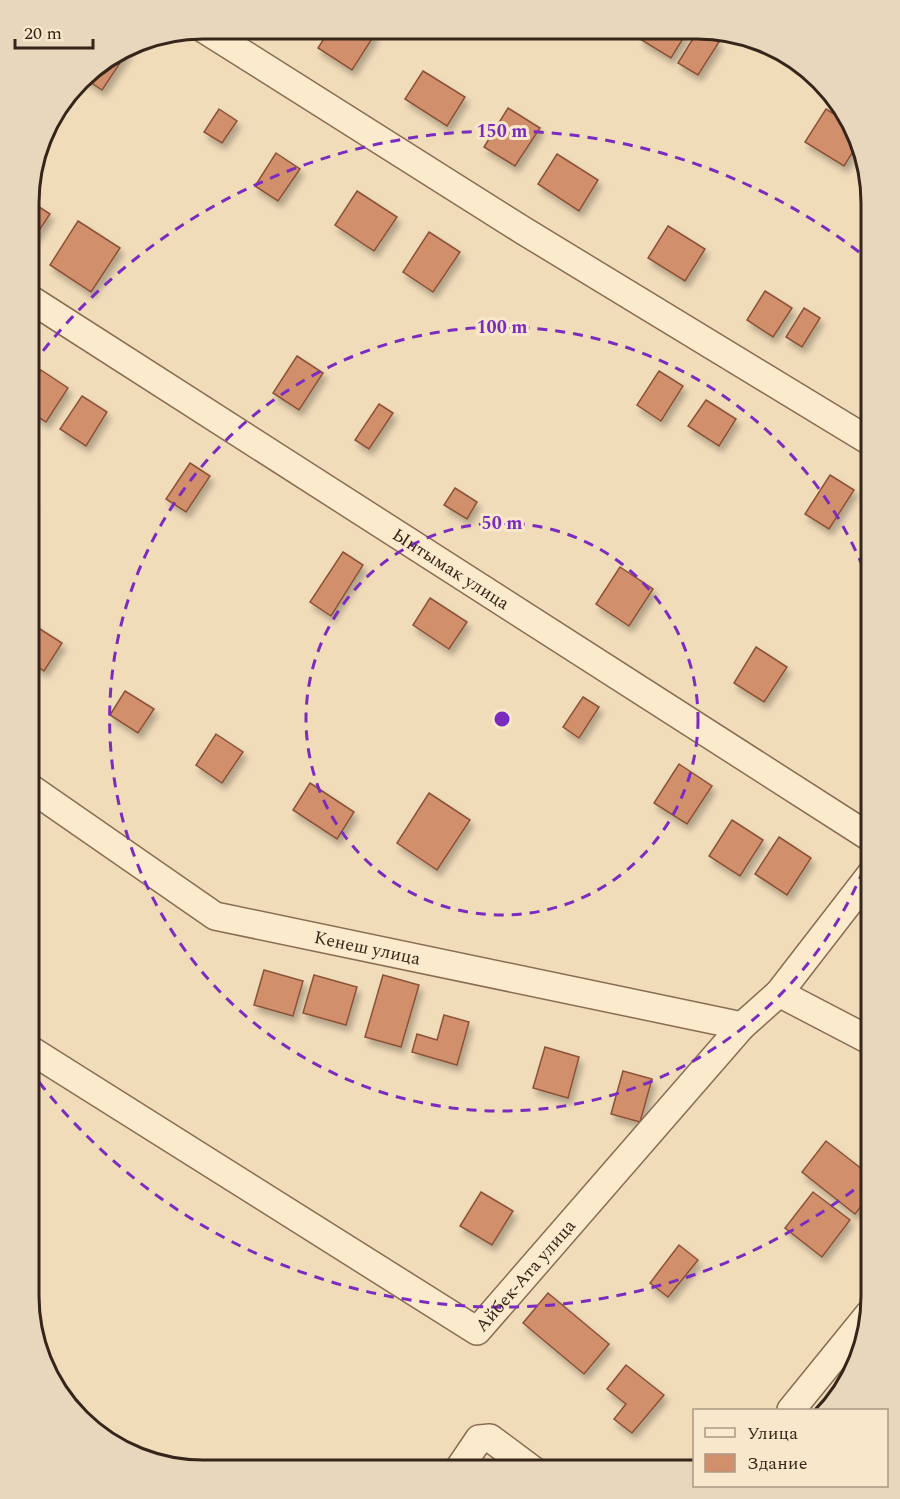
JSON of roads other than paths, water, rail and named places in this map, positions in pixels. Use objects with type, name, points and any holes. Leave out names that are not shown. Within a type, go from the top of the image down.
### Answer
[{"type":"street","points":[[221,39],[524,231],[861,436]]},
{"type":"street","name":"Ынтымак улица","points":[[39,305],[861,832]]},
{"type":"street","name":"Кенеш улица","points":[[39,794],[215,916],[742,1026]]},
{"type":"street","name":"Айбек-Ата улица","points":[[39,1055],[477,1331],[742,1026],[779,993],[861,887]]},
{"type":"street","points":[[779,993],[861,1036]]},
{"type":"street","points":[[792,1409],[858,1327]]},
{"type":"street","points":[[465,1460],[479,1439],[483,1437],[490,1438],[520,1460]]}]
